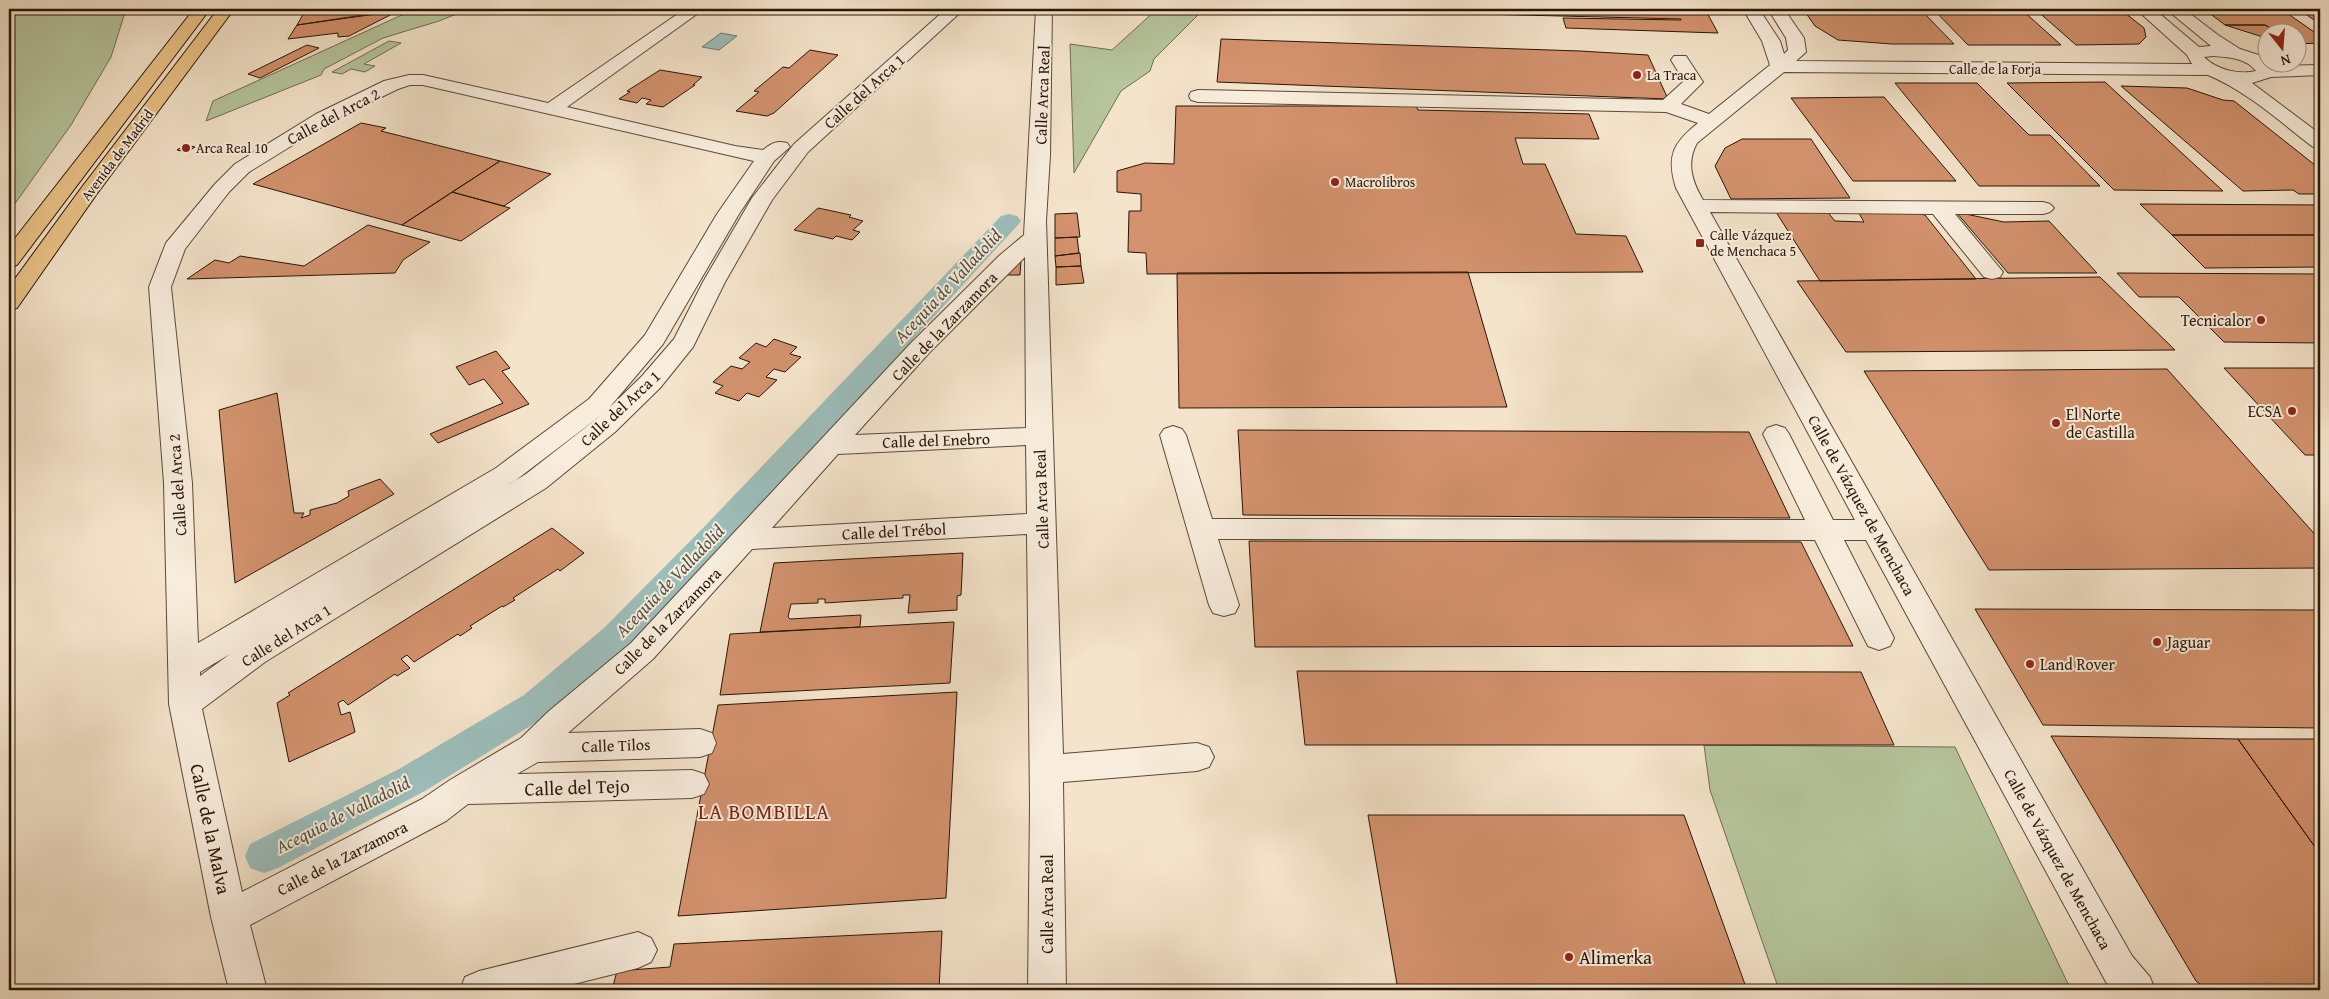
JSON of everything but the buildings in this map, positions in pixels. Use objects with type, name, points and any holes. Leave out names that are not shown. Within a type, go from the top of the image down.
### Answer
[{"type":"main road","name":"Avenida de Madrid","points":[[9,260],[202,9]]},
{"type":"main road","name":"Avenida de Madrid","points":[[9,303],[89,191],[226,9]]},
{"type":"street","points":[[552,109],[696,9]]},
{"type":"street","name":"Calle del Arca 1","points":[[185,666],[506,474],[598,406],[655,339],[728,214],[767,157],[939,9]]},
{"type":"street","name":"Calle del Arca 1","points":[[185,704],[254,654],[536,481],[606,426],[651,382],[685,342],[714,282],[762,198],[801,148],[956,9]]},
{"type":"street","name":"Calle Arca Real","points":[[1044,9],[1042,115],[1035,237],[1047,769],[1048,990]]},
{"type":"street","points":[[1751,9],[1784,55],[1795,38],[1776,9]]},
{"type":"street","points":[[2144,9],[2196,55],[2203,66],[2256,93],[2320,143]]},
{"type":"street","points":[[2174,9],[2212,39],[2256,61]]},
{"type":"street","name":"Calle de la Forja","points":[[1784,55],[1860,57],[2196,55],[2209,50],[2240,54]]},
{"type":"street","name":"Calle de la Forja","points":[[1784,55],[1829,68],[2218,72],[2246,78],[2257,72]]},
{"type":"street","name":"Calle de Vázquez de Menchaca","points":[[1784,55],[1689,140],[1680,156],[1681,173],[1696,206],[2127,983]]},
{"type":"street","points":[[2306,58],[2320,58]]},
{"type":"street","points":[[1668,106],[1694,82],[1680,60]]},
{"type":"street","points":[[2306,69],[2320,70]]},
{"type":"street","points":[[2268,72],[2299,107],[2320,123]]},
{"type":"street","name":"Calle del Arca 2","points":[[185,666],[178,483],[160,287],[174,248],[222,188],[242,168],[323,118],[391,85],[409,80],[422,80],[735,152],[767,157]]},
{"type":"street","points":[[1198,96],[1668,106],[1712,121]]},
{"type":"street","points":[[1696,206],[2043,208]]},
{"type":"street","points":[[1939,208],[1992,272]]},
{"type":"street","name":"Calle de la Zarzamora","points":[[229,917],[434,810],[462,790],[533,748],[560,720],[642,651],[834,445],[920,348],[1008,260],[1035,237]]},
{"type":"street","points":[[1776,434],[1879,638]]},
{"type":"street","points":[[1174,435],[1224,605]]},
{"type":"street","name":"Calle del Enebro","points":[[834,445],[1039,436]]},
{"type":"street","name":"Calle del Trébol","points":[[747,539],[1041,523]]},
{"type":"street","points":[[1201,529],[1876,530]]},
{"type":"street","name":"Calle de la Malva","points":[[185,666],[185,704],[229,917],[248,990]]},
{"type":"street","name":"Calle Tilos","points":[[533,748],[700,743]]},
{"type":"street","points":[[1047,769],[1197,757]]},
{"type":"street","name":"Calle del Tejo","points":[[462,790],[692,784]]},
{"type":"street","points":[[479,990],[638,950]]},
{"type":"green space","points":[[9,9],[126,9],[111,57],[71,125],[9,212]]},
{"type":"green space","points":[[415,9],[469,9],[439,21],[383,38],[324,69],[321,75],[206,121],[213,101]]},
{"type":"green space","points":[[1157,9],[1204,9],[1154,59],[1150,71],[1121,91],[1074,173],[1070,44],[1112,50]]},
{"type":"green space","points":[[389,41],[401,43],[364,64],[375,66],[365,72],[351,69],[342,74],[332,72]]},
{"type":"green space","points":[[1704,745],[1955,747],[2071,990],[1779,990],[1710,790]]},
{"type":"water","points":[[721,33],[737,36],[719,50],[702,47]]},
{"type":"waterway","name":"Acequia de Valladolid","points":[[264,856],[412,780],[536,705],[616,637],[716,534],[1009,221]]},
{"type":"place","name":"La Traca","points":[[1637,75]]},
{"type":"place","name":"Arca Real 10","points":[[186,148]]},
{"type":"place","name":"Macrolibros","points":[[1335,182]]},
{"type":"place","name":"Calle Vázquez de Menchaca 5","points":[[1700,243]]},
{"type":"place","name":"Tecnicalor","points":[[2261,320]]},
{"type":"place","name":"ECSA","points":[[2292,411]]},
{"type":"place","name":"El Norte de Castilla","points":[[2056,423]]},
{"type":"place","name":"Jaguar","points":[[2157,642]]},
{"type":"place","name":"Land Rover","points":[[2030,664]]},
{"type":"place","name":"Alimerka","points":[[1569,957]]},
{"type":"district","name":"LA BOMBILLA","points":[[764,812]]}]
